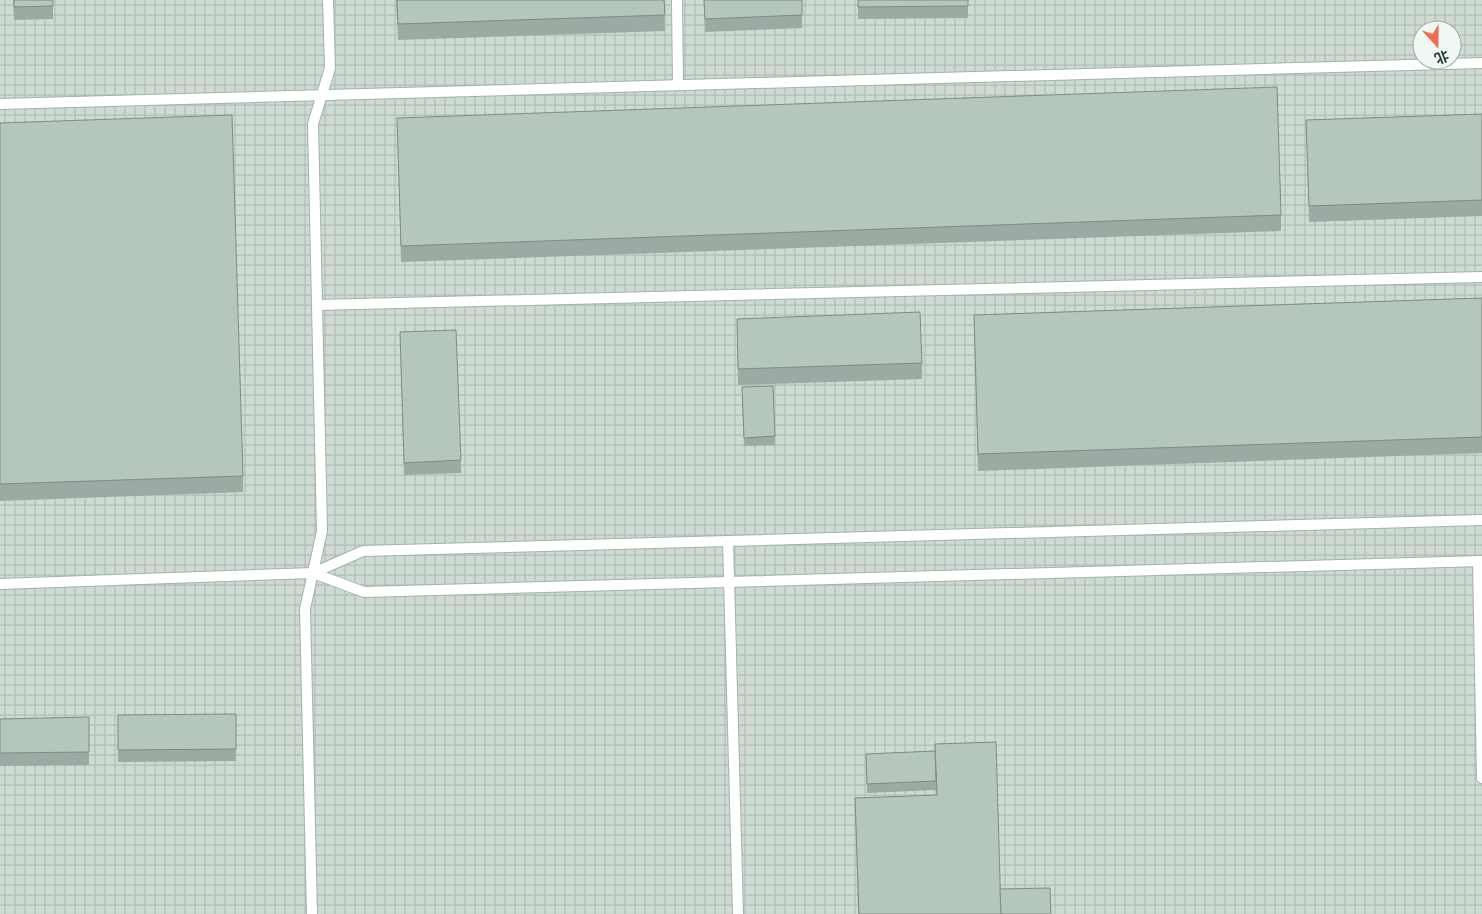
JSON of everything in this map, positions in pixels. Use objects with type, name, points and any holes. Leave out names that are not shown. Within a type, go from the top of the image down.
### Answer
[{"type":"lane","points":[[312,914],[305,609],[322,531],[313,124],[330,68],[328,0]]},
{"type":"lane","points":[[676,0],[678,85]]},
{"type":"lane","points":[[0,104],[1482,63]]},
{"type":"lane","points":[[317,305],[1482,277]]},
{"type":"lane","points":[[0,584],[312,573],[363,551],[1482,520]]},
{"type":"lane","points":[[728,541],[738,914]]},
{"type":"lane","points":[[312,573],[364,592],[1480,561],[1482,778]]},
{"type":"shaded area","points":[[0,0],[1482,0],[1482,914],[0,914]]},
{"type":"building","points":[[14,0],[53,0],[53,6],[14,7]]},
{"type":"building","points":[[397,0],[664,0],[665,15],[398,24]]},
{"type":"building","points":[[704,0],[802,0],[802,15],[705,19]]},
{"type":"building","points":[[858,0],[968,0],[968,6],[858,7]]},
{"type":"building","points":[[1277,87],[1281,215],[401,246],[397,118]]},
{"type":"building","points":[[1482,114],[1482,200],[1309,206],[1306,120]]},
{"type":"building","points":[[232,115],[243,476],[0,484],[0,123]]},
{"type":"building","points":[[1482,298],[1482,437],[978,454],[974,315]]},
{"type":"building","points":[[920,312],[922,363],[738,369],[737,319]]},
{"type":"building","points":[[456,330],[461,460],[404,463],[400,332]]},
{"type":"building","points":[[773,386],[775,436],[744,438],[742,387]]},
{"type":"building","points":[[236,714],[236,749],[118,750],[118,715]]},
{"type":"building","points":[[89,717],[89,752],[0,753],[0,719]]},
{"type":"building","points":[[996,742],[1001,914],[859,914],[855,798],[937,795],[935,744]]},
{"type":"building","points":[[935,751],[936,781],[867,784],[866,754]]},
{"type":"building","points":[[1050,888],[1051,914],[1001,914],[1000,889]]}]
